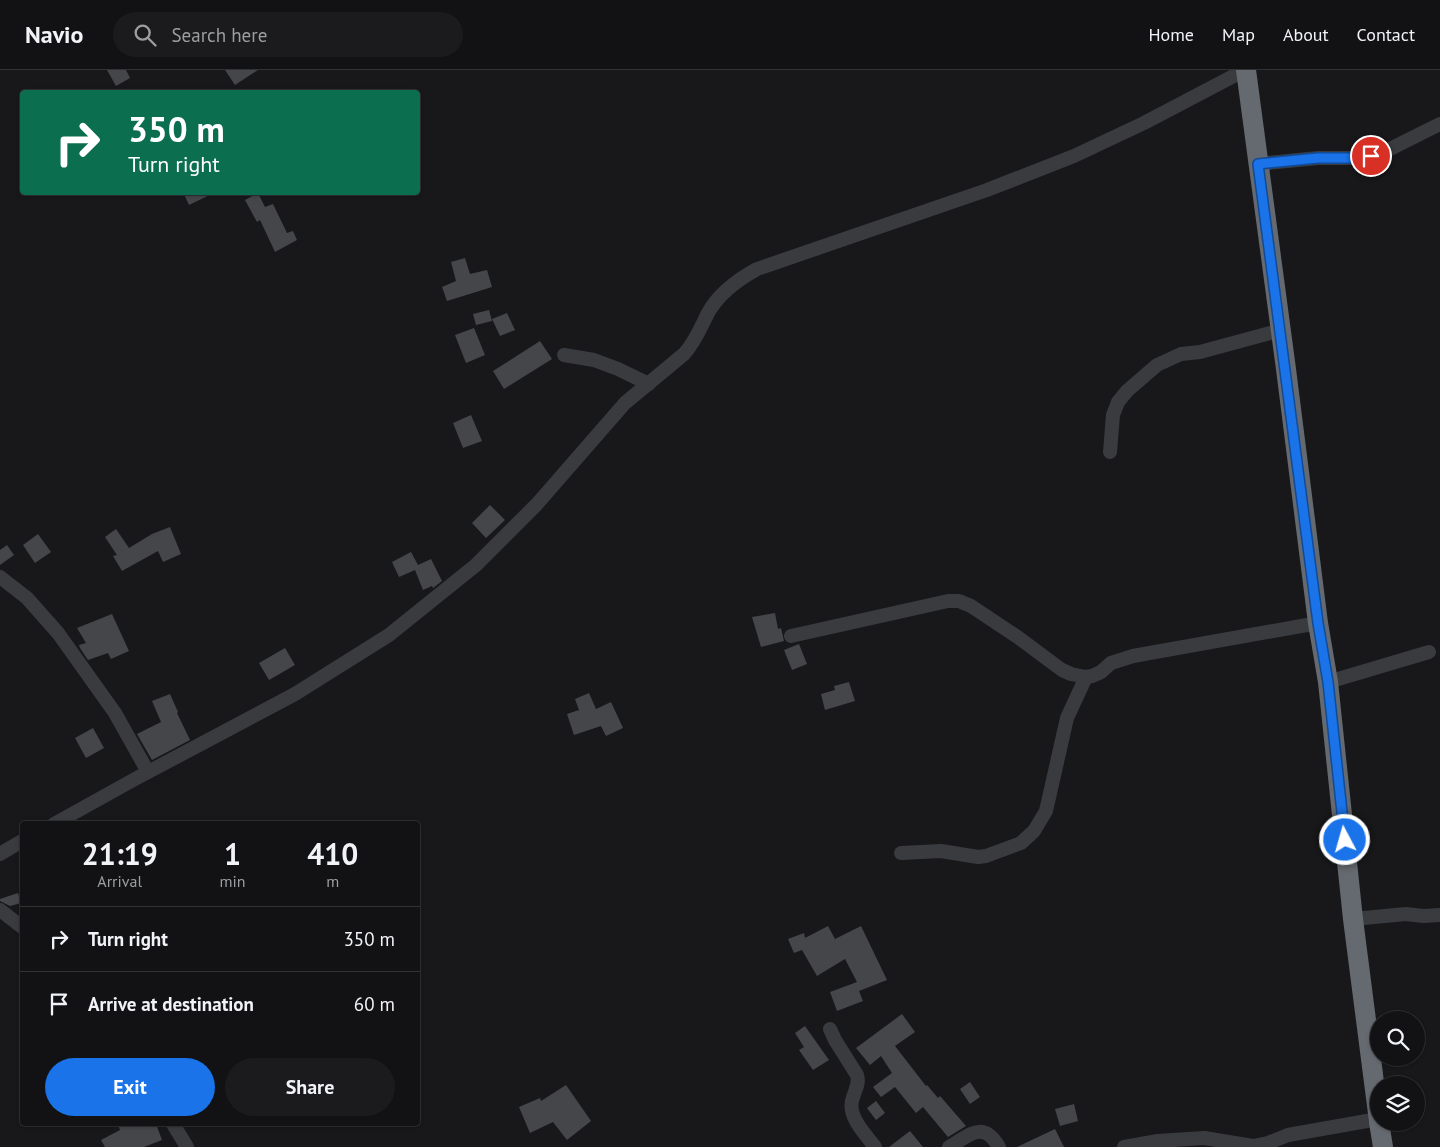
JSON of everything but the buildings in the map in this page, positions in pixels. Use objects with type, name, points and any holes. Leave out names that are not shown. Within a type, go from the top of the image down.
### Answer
[{"type":"highway","points":[[1245,70],[1281,330],[1318,623],[1328,682],[1353,919],[1373,1076]]},
{"type":"street","points":[[59,821],[295,694],[389,635],[476,565],[537,504],[625,403],[690,348],[709,311],[719,297],[743,276],[987,190],[1074,156],[1144,123],[1245,70]]},
{"type":"street","points":[[1258,164],[1318,158],[1359,158],[1388,150],[1440,124]]},
{"type":"street","points":[[1110,452],[1113,415],[1118,402],[1127,391],[1157,365],[1181,354],[1200,352],[1281,330]]},
{"type":"street","points":[[564,355],[594,360],[618,369],[648,384]]},
{"type":"street","points":[[0,577],[27,598],[58,633],[115,712],[148,772]]},
{"type":"street","points":[[791,636],[948,601],[959,601],[971,606],[1019,638],[1065,672],[1086,677],[1102,672],[1111,663],[1133,656],[1318,623]]},
{"type":"street","points":[[1328,682],[1429,652]]},
{"type":"street","points":[[901,853],[940,852],[978,857],[1014,847],[1028,838],[1042,820],[1046,811],[1067,718],[1086,677]]},
{"type":"street","points":[[0,854],[20,842]]},
{"type":"street","points":[[0,910],[20,925]]},
{"type":"street","points":[[1353,919],[1406,914],[1440,915]]},
{"type":"street","points":[[830,1028],[859,1081],[851,1103],[852,1112],[857,1123],[875,1147]]},
{"type":"street","points":[[174,1126],[186,1147]]},
{"type":"street","points":[[1124,1147],[1158,1141],[1204,1138],[1253,1146],[1268,1143],[1288,1135],[1370,1129]]},
{"type":"street","points":[[1274,1147],[1299,1140],[1370,1129]]},
{"type":"street","points":[[949,1147],[976,1132],[985,1131],[990,1134],[999,1147]]},
{"type":"route","points":[[1345,840],[1328,682],[1318,623],[1258,164],[1318,158],[1341,159],[1371,156]]}]
